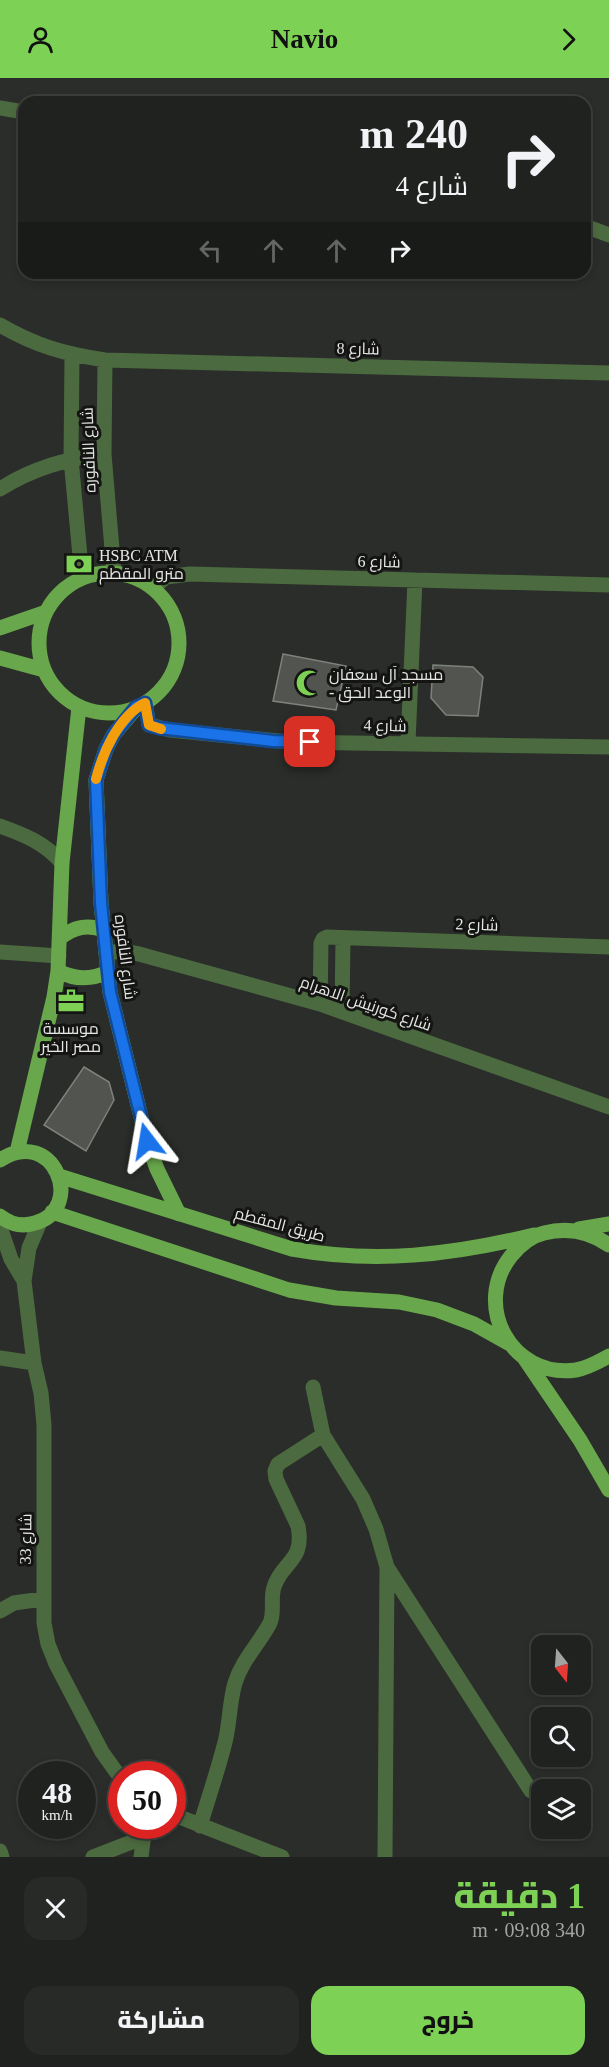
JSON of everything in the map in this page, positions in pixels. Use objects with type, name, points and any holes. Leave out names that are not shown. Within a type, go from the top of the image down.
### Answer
[{"type":"main road","points":[[114,573],[141,580],[163,597],[173,615],[179,634],[179,647],[172,673],[156,695],[141,705],[114,713],[102,713],[70,702],[55,688],[40,659],[39,635],[45,612],[57,595],[82,578],[114,573]]},
{"type":"main road","points":[[0,628],[45,612]]},
{"type":"main road","points":[[0,658],[44,670]]},
{"type":"main road","name":"شارع النافوره","points":[[141,705],[114,734],[106,749],[96,780],[104,930],[110,992],[147,1141],[157,1169],[179,1214]]},
{"type":"main road","points":[[0,1216],[24,1225],[46,1217],[60,1199],[59,1176],[51,1163],[32,1152],[6,1156],[54,997],[59,963],[62,863],[80,706]]},
{"type":"main road","points":[[60,938],[76,928],[85,926],[104,930]]},
{"type":"main road","points":[[59,963],[66,975],[83,979],[108,972]]},
{"type":"main road","name":"طريق المقطم","points":[[59,1176],[292,1249],[329,1255],[366,1257],[434,1254],[479,1247],[555,1230],[575,1230]]},
{"type":"main road","points":[[46,1217],[289,1290],[336,1298],[399,1302],[437,1310],[474,1324],[508,1343],[523,1357],[560,1409],[609,1490]]},
{"type":"main road","points":[[575,1230],[609,1224]]},
{"type":"main road","points":[[575,1230],[596,1236],[609,1245]]},
{"type":"main road","points":[[508,1343],[499,1324],[495,1304],[496,1283],[504,1264],[517,1248],[534,1235]]},
{"type":"main road","points":[[523,1357],[539,1366],[557,1370],[576,1370],[594,1365],[609,1356]]},
{"type":"street","points":[[0,108],[18,111]]},
{"type":"street","points":[[591,228],[609,235]]},
{"type":"street","points":[[0,325],[39,345],[72,355],[105,360]]},
{"type":"street","name":"شارع النافوره","points":[[72,355],[71,459],[82,578]]},
{"type":"street","name":"شارع النافوره","points":[[105,360],[104,454],[114,573]]},
{"type":"street","name":"شارع 8","points":[[105,360],[609,373]]},
{"type":"street","points":[[0,489],[32,471],[71,459],[104,454]]},
{"type":"street","name":"شارع 6","points":[[153,588],[166,577],[190,574],[609,585]]},
{"type":"street","points":[[408,743],[415,580]]},
{"type":"street","name":"شارع 4","points":[[141,705],[149,725],[170,730],[289,742],[609,747]]},
{"type":"street","points":[[0,826],[40,843],[62,863]]},
{"type":"street","name":"شارع 2","points":[[320,1004],[321,943],[327,937],[609,947]]},
{"type":"street","points":[[342,1012],[343,938]]},
{"type":"street","name":"شارع كورنيش الاهرام","points":[[106,953],[122,951],[139,954],[320,1004],[609,1107]]},
{"type":"street","points":[[0,952],[59,963]]},
{"type":"street","name":"شارع 33","points":[[46,1217],[29,1248],[24,1281],[44,1425],[42,1599],[44,1623],[48,1644],[56,1665],[108,1761]]},
{"type":"street","name":"شارع 33","points":[[0,1227],[11,1259],[24,1281]]},
{"type":"street","points":[[0,1358],[34,1363]]},
{"type":"street","points":[[313,1388],[323,1436],[363,1498],[376,1529],[387,1567],[385,1857]]},
{"type":"street","points":[[200,1826],[224,1746],[232,1695],[239,1672],[245,1659],[269,1624],[273,1613],[273,1593],[277,1580],[295,1558],[298,1550],[300,1534],[298,1526],[276,1479],[275,1471],[278,1464],[323,1436]]},
{"type":"street","points":[[387,1567],[531,1791]]},
{"type":"street","points":[[0,1593],[14,1603]]},
{"type":"street","points":[[0,1611],[14,1603],[42,1599]]},
{"type":"street","points":[[186,1820],[282,1857]]},
{"type":"street","points":[[93,1857],[130,1839]]},
{"type":"street","points":[[141,1857],[143,1839]]},
{"type":"street","points":[[0,1851],[2,1857]]},
{"type":"building","name":"مسجد آل سعفان - الوعد الحق","points":[[283,654],[346,666],[336,710],[273,701]]},
{"type":"building","points":[[433,665],[473,667],[483,677],[478,716],[446,715],[431,698]]},
{"type":"building","points":[[84,1067],[109,1082],[114,1100],[86,1151],[44,1125]]},
{"type":"slow traffic","points":[[96,779],[100,764],[114,734],[136,707],[145,703],[149,725],[161,729]]},
{"type":"place","name":"HSBC ATM مترو المقطم","points":[[79,564]]},
{"type":"place","name":"مسجد آل سعفان - الوعد الحق","points":[[309,683]]},
{"type":"place","name":"موسسة مصر الخير","points":[[71,1001]]},
{"type":"route","points":[[147,1141],[110,992],[101,903],[96,780],[106,749],[114,734],[136,707],[145,703],[149,725],[159,728],[273,741],[310,742]]}]
